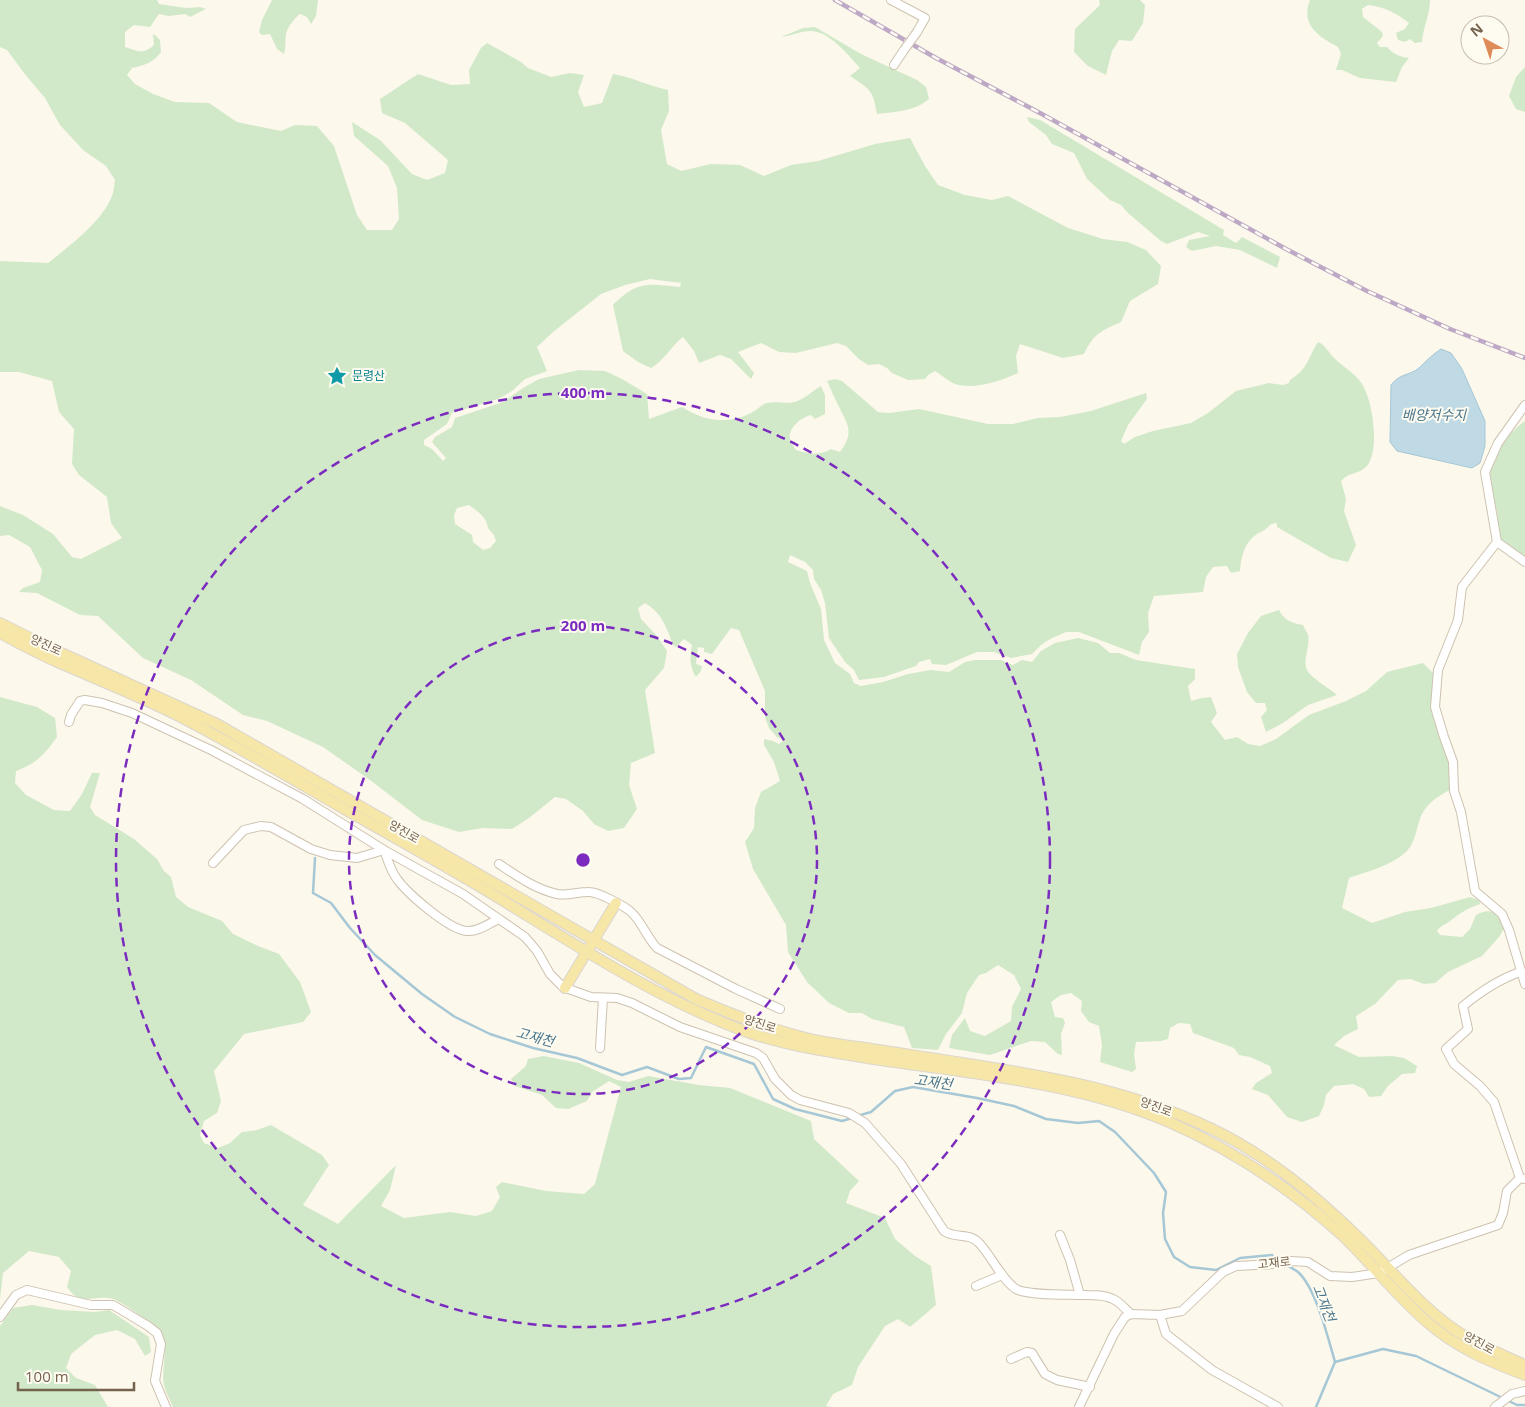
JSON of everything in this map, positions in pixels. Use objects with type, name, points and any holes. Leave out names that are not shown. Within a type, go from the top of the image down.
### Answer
[{"type":"main road","name":"양진로","points":[[0,623],[217,724],[696,999],[746,1020],[806,1038],[1066,1080],[1114,1092],[1159,1107],[1211,1129],[1278,1168],[1318,1200],[1361,1239],[1384,1271],[1429,1324],[1485,1360],[1525,1374]]},
{"type":"main road","name":"양진로","points":[[0,633],[57,663],[117,687],[171,712],[232,744],[486,890],[587,952],[678,1003],[752,1034],[803,1047],[1054,1086],[1114,1102],[1167,1122],[1219,1146],[1262,1172],[1301,1201],[1410,1291],[1443,1321],[1477,1344],[1525,1365]]},
{"type":"main road","points":[[565,988],[616,903]]},
{"type":"street","points":[[891,0],[925,18],[894,65]]},
{"type":"street","points":[[1525,405],[1498,444],[1485,472],[1497,542],[1525,562]]},
{"type":"street","points":[[1497,542],[1462,586],[1458,620],[1438,670],[1435,707],[1453,762],[1454,792],[1461,812],[1475,891],[1502,914],[1509,930],[1525,984]]},
{"type":"street","points":[[69,722],[78,703],[85,700],[102,703],[132,713],[212,750],[268,780],[384,850],[463,894],[525,937],[554,980],[565,988],[591,997],[617,998],[632,1003],[680,1027],[756,1053],[763,1058],[775,1080],[791,1095],[800,1100],[842,1111],[865,1123],[901,1164],[944,1231],[952,1235],[970,1237],[978,1241],[996,1264],[1006,1282],[1020,1291],[1112,1298],[1131,1314],[1125,1317],[1114,1334],[1079,1407]]},
{"type":"street","points":[[213,863],[244,830],[261,826],[270,827],[311,849],[330,855],[357,858],[384,850]]},
{"type":"street","points":[[384,850],[391,870],[406,891],[443,920],[465,932],[477,930],[499,919]]},
{"type":"street","points":[[499,864],[530,884],[548,891],[557,894],[590,892],[616,903],[629,910],[637,918],[650,941],[657,948],[736,989],[780,1009]]},
{"type":"street","points":[[1520,972],[1511,975],[1476,995],[1463,1006],[1468,1029],[1446,1049],[1454,1064],[1480,1086],[1494,1102],[1522,1179]]},
{"type":"street","points":[[600,1048],[603,998]]},
{"type":"street","name":"고재로","points":[[1131,1314],[1160,1315],[1182,1310],[1224,1272],[1236,1266],[1275,1264],[1291,1261],[1308,1262],[1330,1276],[1352,1277],[1384,1271],[1409,1256],[1498,1225],[1503,1213],[1507,1191],[1522,1179]]},
{"type":"street","points":[[1060,1235],[1068,1254],[1080,1295]]},
{"type":"street","points":[[976,1286],[1002,1275]]},
{"type":"street","points":[[0,1317],[16,1295],[27,1290],[91,1305],[113,1305],[157,1333],[160,1344],[155,1382],[166,1407]]},
{"type":"street","points":[[1160,1315],[1166,1334],[1181,1346],[1212,1370],[1278,1407]]},
{"type":"street","points":[[1011,1360],[1027,1352],[1032,1352],[1045,1374],[1057,1380],[1090,1387]]},
{"type":"street","points":[[1497,1405],[1512,1394],[1525,1391]]},
{"type":"green space","points":[[0,0],[157,0],[159,4],[206,9],[190,17],[185,14],[169,16],[159,14],[150,27],[134,25],[125,32],[125,47],[140,51],[147,50],[154,45],[153,34],[160,40],[161,52],[148,63],[132,68],[127,75],[135,84],[153,94],[175,102],[209,103],[237,122],[281,131],[295,125],[317,126],[334,146],[357,215],[367,230],[392,230],[399,219],[397,188],[388,166],[354,136],[352,122],[380,140],[412,174],[427,180],[445,173],[448,160],[405,123],[382,113],[380,99],[418,74],[451,85],[470,84],[469,70],[481,48],[487,43],[528,68],[551,77],[570,73],[584,75],[578,92],[584,107],[602,103],[613,74],[668,90],[669,111],[661,130],[667,164],[681,171],[711,164],[740,165],[764,176],[791,165],[818,161],[875,144],[910,138],[938,185],[965,195],[992,200],[1008,196],[1068,228],[1103,239],[1127,242],[1146,250],[1161,266],[1158,284],[1130,301],[1121,322],[1099,333],[1091,341],[1084,354],[1063,358],[1020,344],[1016,356],[1018,373],[997,381],[974,386],[956,384],[935,371],[925,379],[908,380],[892,373],[879,364],[868,365],[846,346],[837,343],[796,353],[779,352],[761,343],[738,352],[754,373],[751,379],[731,359],[720,355],[699,363],[694,351],[683,337],[651,368],[638,362],[623,351],[613,305],[630,291],[637,288],[651,285],[680,287],[681,283],[650,279],[625,285],[601,294],[537,347],[547,371],[525,379],[512,391],[498,399],[452,413],[447,424],[424,440],[424,445],[432,449],[443,461],[446,458],[432,442],[435,437],[452,427],[455,418],[503,402],[539,379],[579,370],[605,371],[647,394],[649,419],[682,407],[707,418],[716,420],[733,419],[751,413],[767,403],[791,403],[798,401],[821,386],[825,395],[825,414],[815,419],[811,415],[804,418],[796,423],[790,435],[790,440],[796,450],[814,454],[831,449],[840,452],[848,437],[847,424],[827,381],[835,379],[842,381],[878,412],[889,413],[919,409],[988,424],[1013,424],[1038,418],[1060,417],[1091,411],[1146,393],[1147,399],[1128,425],[1121,441],[1124,444],[1135,437],[1153,431],[1191,423],[1208,413],[1236,391],[1269,383],[1283,385],[1289,383],[1304,367],[1318,342],[1323,345],[1362,384],[1369,402],[1374,425],[1373,449],[1367,466],[1341,481],[1346,499],[1344,511],[1356,545],[1348,562],[1331,558],[1277,527],[1277,523],[1271,524],[1254,536],[1246,545],[1240,571],[1231,573],[1227,566],[1213,567],[1206,577],[1203,592],[1154,596],[1148,613],[1149,632],[1142,642],[1139,655],[1079,632],[1066,632],[1050,639],[1032,654],[1011,658],[994,652],[977,652],[946,665],[932,664],[930,659],[884,677],[859,680],[854,670],[845,662],[829,638],[825,603],[821,590],[814,579],[813,570],[805,562],[790,555],[788,562],[807,571],[821,609],[824,640],[835,663],[850,674],[854,683],[861,686],[931,670],[949,672],[965,662],[975,660],[1001,660],[1013,665],[1022,660],[1032,662],[1041,651],[1055,643],[1078,638],[1098,643],[1110,653],[1119,653],[1136,660],[1195,669],[1195,679],[1188,686],[1191,701],[1211,697],[1217,713],[1211,722],[1225,740],[1237,737],[1248,744],[1260,746],[1276,739],[1309,715],[1366,691],[1387,672],[1423,663],[1436,676],[1431,711],[1447,755],[1450,758],[1452,768],[1450,790],[1437,797],[1426,807],[1412,844],[1406,852],[1386,865],[1349,878],[1342,908],[1372,923],[1405,912],[1431,908],[1470,897],[1479,900],[1480,904],[1464,911],[1442,926],[1437,931],[1440,935],[1462,937],[1470,929],[1476,915],[1486,911],[1493,912],[1505,927],[1499,937],[1482,956],[1448,972],[1435,983],[1424,984],[1410,979],[1398,980],[1375,1004],[1356,1016],[1358,1029],[1344,1036],[1334,1045],[1359,1057],[1392,1056],[1404,1058],[1417,1066],[1415,1073],[1402,1074],[1388,1086],[1381,1096],[1369,1097],[1364,1089],[1353,1084],[1334,1086],[1326,1095],[1319,1116],[1302,1122],[1287,1117],[1268,1095],[1252,1089],[1256,1083],[1272,1073],[1270,1066],[1250,1057],[1239,1055],[1234,1048],[1193,1033],[1190,1024],[1179,1023],[1170,1028],[1168,1039],[1136,1042],[1134,1054],[1136,1069],[1132,1072],[1100,1062],[1102,1045],[1099,1026],[1089,1022],[1081,1011],[1082,1001],[1071,993],[1061,995],[1051,1002],[1055,1017],[1063,1018],[1065,1023],[1061,1034],[1062,1055],[1058,1054],[1045,1042],[1031,1041],[990,1055],[949,1048],[952,1035],[965,1018],[970,1031],[985,1036],[1011,1021],[1012,1007],[1021,989],[1014,975],[998,965],[979,975],[967,993],[962,1013],[946,1034],[938,1050],[912,1048],[904,1027],[872,1019],[862,1013],[849,1013],[829,1003],[807,982],[788,952],[786,925],[753,869],[745,842],[754,828],[755,808],[761,792],[780,781],[774,762],[764,745],[764,739],[779,744],[784,740],[777,737],[769,728],[765,717],[765,691],[739,630],[731,628],[712,654],[704,652],[704,648],[698,647],[696,664],[702,666],[701,671],[696,677],[691,661],[692,645],[684,639],[676,647],[673,645],[666,627],[655,611],[645,603],[638,608],[641,619],[657,636],[667,651],[664,668],[645,690],[655,753],[631,763],[629,785],[637,809],[624,828],[608,831],[594,824],[583,811],[566,799],[555,797],[512,829],[483,828],[459,832],[422,820],[323,747],[267,721],[243,715],[191,680],[143,658],[98,616],[80,615],[37,593],[19,592],[23,588],[40,582],[42,570],[30,547],[9,535],[0,536],[0,506],[23,515],[53,534],[72,557],[81,559],[122,538],[111,523],[107,497],[79,475],[72,464],[74,429],[59,412],[52,381],[19,372],[0,372],[0,261],[48,263],[84,233],[101,215],[112,196],[115,180],[106,166],[83,150],[60,125],[45,98],[7,50],[0,47]],"holes":[[[469,505],[484,517],[488,528],[494,535],[496,541],[490,548],[483,550],[473,542],[472,535],[455,524],[454,515],[457,508]]]},
{"type":"green space","points":[[272,0],[318,0],[316,16],[311,24],[307,17],[300,14],[293,20],[286,34],[284,54],[277,49],[270,34],[262,35],[259,32],[262,20]]},
{"type":"green space","points":[[1099,0],[1140,0],[1145,5],[1143,23],[1132,41],[1119,40],[1112,51],[1106,75],[1088,66],[1074,52],[1075,29],[1100,5]]},
{"type":"green space","points":[[1310,0],[1430,0],[1422,42],[1415,43],[1410,39],[1405,42],[1398,40],[1396,33],[1405,29],[1409,23],[1400,16],[1374,6],[1368,5],[1362,9],[1363,17],[1382,32],[1383,36],[1377,43],[1380,47],[1387,47],[1397,55],[1409,58],[1402,67],[1396,82],[1360,78],[1342,70],[1336,70],[1341,54],[1338,47],[1324,39],[1309,23],[1307,16]]},
{"type":"green space","points":[[815,27],[861,54],[917,80],[926,87],[929,99],[918,106],[898,112],[877,114],[872,95],[862,84],[850,76],[860,68],[832,40],[819,32],[812,31],[781,37],[803,28]]},
{"type":"green space","points":[[1525,67],[1525,112],[1516,109],[1509,96],[1516,77]]},
{"type":"green space","points":[[1027,117],[1040,120],[1224,230],[1223,235],[1236,243],[1242,237],[1280,257],[1277,268],[1240,250],[1216,246],[1192,251],[1186,247],[1189,240],[1210,236],[1198,232],[1167,244],[1161,241],[1121,205],[1110,200],[1087,179],[1074,153],[1052,144],[1046,135],[1029,122]]},
{"type":"green space","points":[[1525,421],[1525,556],[1510,549],[1498,538],[1498,514],[1491,491],[1490,478],[1491,469],[1498,450],[1510,434]]},
{"type":"green space","points":[[1279,610],[1288,620],[1303,625],[1309,640],[1305,664],[1306,669],[1315,679],[1337,695],[1308,705],[1283,723],[1266,732],[1261,717],[1267,710],[1265,703],[1256,703],[1247,692],[1238,667],[1237,654],[1248,633],[1261,616]]},
{"type":"green space","points":[[0,697],[37,707],[55,718],[57,737],[53,743],[35,762],[16,771],[15,783],[26,795],[54,810],[70,811],[82,794],[92,773],[100,773],[90,807],[95,815],[134,839],[157,859],[164,871],[171,877],[176,897],[188,907],[222,921],[233,934],[279,954],[300,982],[311,1012],[303,1022],[244,1034],[214,1071],[221,1101],[217,1113],[204,1121],[200,1135],[204,1143],[218,1148],[230,1143],[242,1132],[257,1130],[271,1125],[322,1155],[329,1165],[303,1205],[338,1224],[396,1165],[390,1190],[381,1206],[404,1218],[450,1212],[476,1216],[492,1211],[500,1197],[496,1187],[502,1182],[546,1191],[584,1194],[595,1184],[621,1087],[609,1081],[592,1092],[587,1101],[568,1109],[556,1108],[542,1095],[515,1086],[511,1079],[526,1066],[528,1059],[544,1056],[579,1063],[617,1080],[629,1082],[648,1076],[699,1085],[730,1088],[811,1121],[814,1139],[859,1181],[850,1191],[846,1203],[885,1218],[895,1239],[915,1256],[931,1266],[936,1305],[910,1327],[898,1319],[885,1326],[858,1367],[852,1385],[833,1394],[826,1406],[831,1407],[173,1407],[164,1385],[165,1346],[163,1335],[148,1321],[113,1299],[83,1299],[77,1297],[67,1287],[71,1271],[59,1257],[29,1251],[3,1273],[0,1299]]},
{"type":"green space","points":[[32,1305],[61,1310],[95,1312],[109,1310],[149,1337],[151,1352],[145,1356],[135,1339],[117,1330],[95,1335],[71,1354],[66,1368],[76,1378],[95,1385],[108,1407],[0,1407],[0,1326],[13,1308]]},
{"type":"water","name":"배양저수지","points":[[1441,349],[1451,353],[1462,369],[1485,421],[1485,446],[1480,463],[1472,468],[1397,451],[1390,442],[1391,385],[1401,376],[1419,368]]},
{"type":"waterway","name":"고재천","points":[[315,858],[313,893],[331,903],[350,928],[375,955],[422,994],[455,1017],[490,1034],[533,1048],[577,1058],[622,1075],[647,1067],[679,1079],[691,1078],[706,1047],[754,1064],[773,1099],[795,1109],[842,1121],[852,1118]]},
{"type":"waterway","name":"고재천","points":[[857,1116],[871,1112],[895,1091],[913,1087],[1014,1106],[1046,1119],[1078,1123],[1099,1121],[1115,1132],[1154,1173],[1166,1192],[1163,1213],[1165,1239],[1174,1257],[1190,1267],[1216,1270],[1240,1258],[1272,1255],[1280,1261]]},
{"type":"waterway","name":"고재천","points":[[1284,1264],[1298,1272],[1310,1289],[1321,1314],[1335,1362],[1383,1349],[1416,1356],[1517,1405],[1525,1405]]},
{"type":"waterway","points":[[1316,1407],[1335,1362]]},
{"type":"railway","points":[[835,0],[936,58],[1040,113],[1286,249],[1367,291],[1450,329],[1525,358]]},
{"type":"place","name":"문령산","points":[[337,376]]}]
